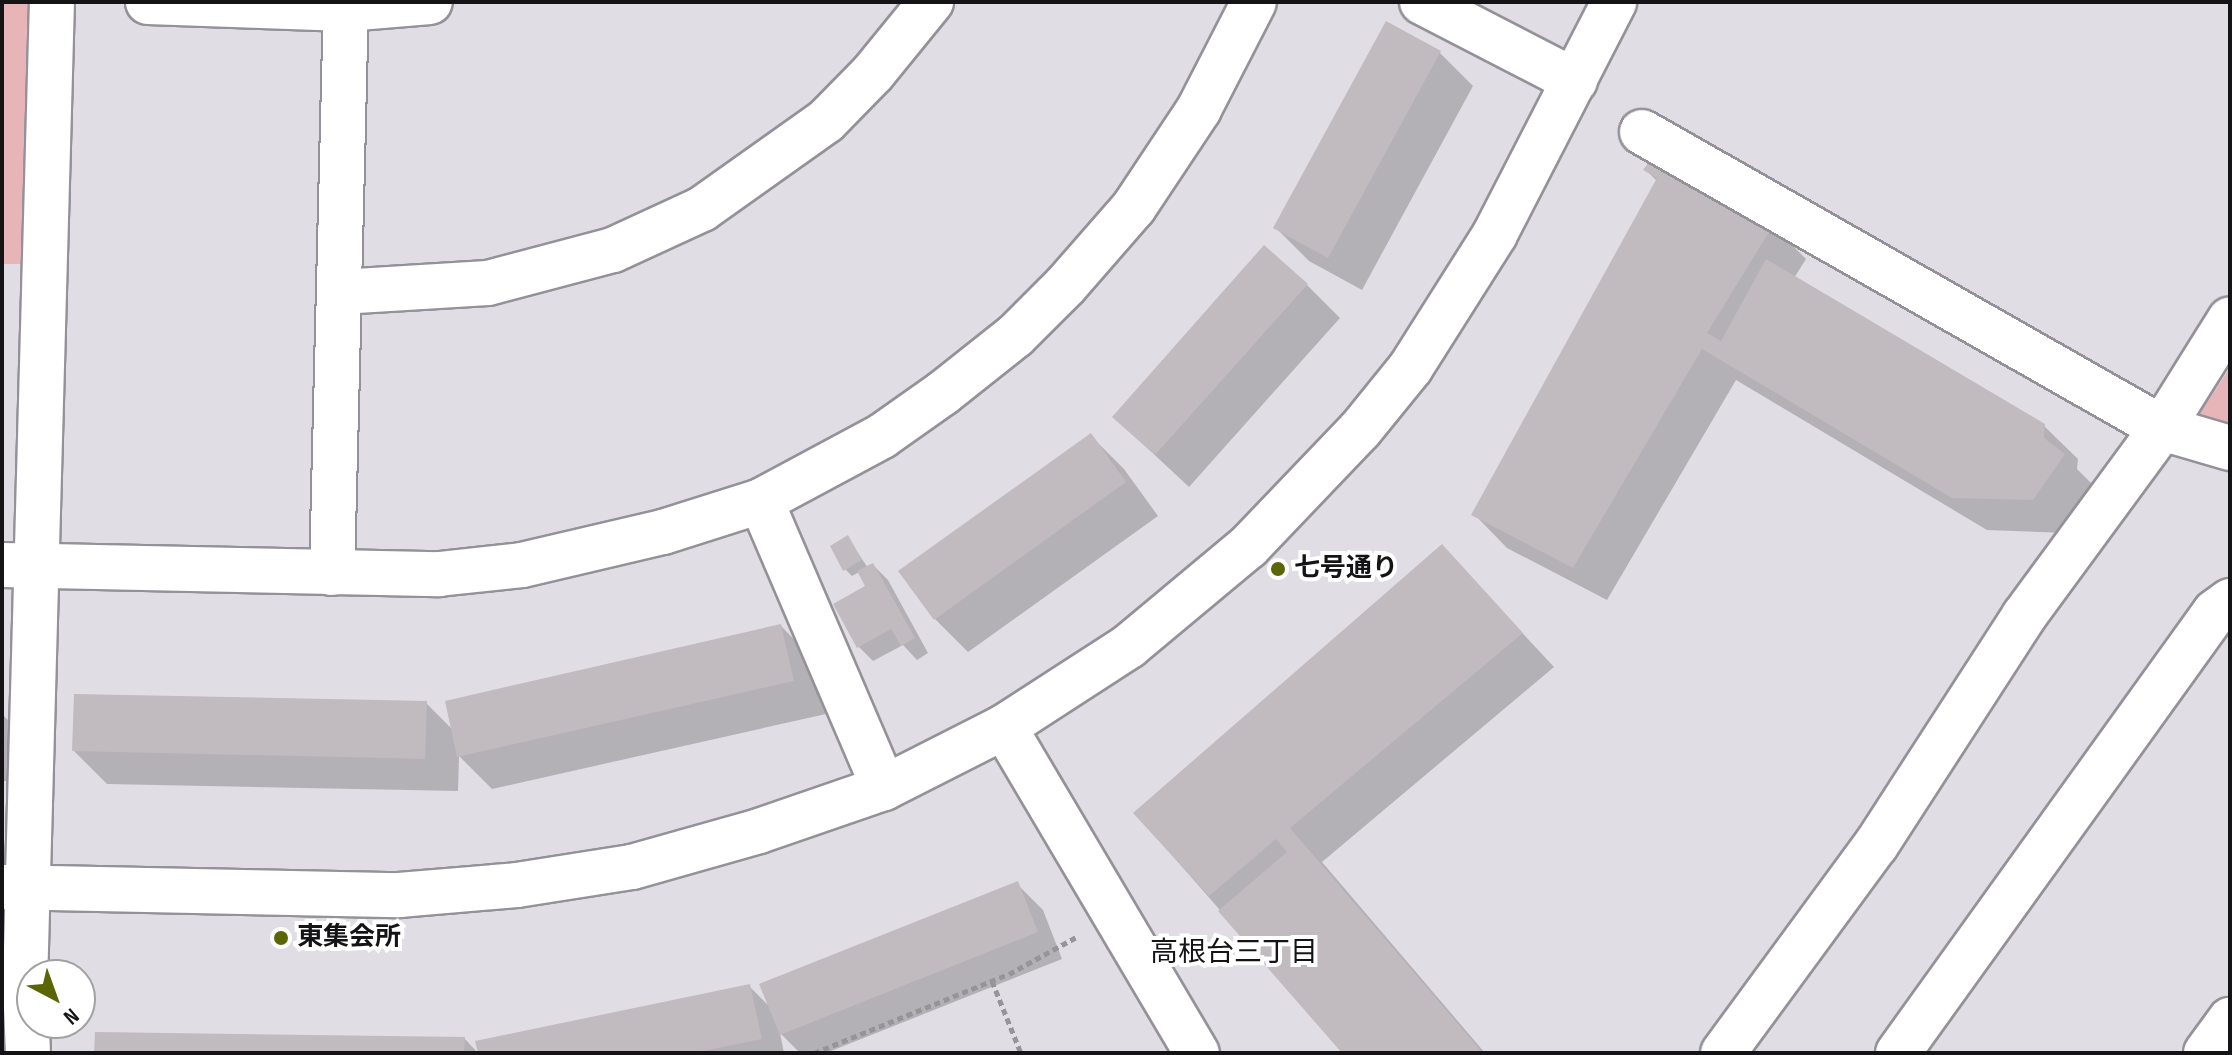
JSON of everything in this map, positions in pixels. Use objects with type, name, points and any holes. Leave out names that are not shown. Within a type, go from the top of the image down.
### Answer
[{"type":"street","points":[[28,1053],[16,887],[20,565],[52,2]]},
{"type":"street","points":[[148,2],[346,6],[430,2]]},
{"type":"street","points":[[340,292],[488,283],[613,250],[702,209],[826,121],[873,73],[931,2]]},
{"type":"street","points":[[20,565],[439,574],[522,565],[663,532],[761,501],[882,436],[1015,336],[1056,295],[1134,207],[1199,109],[1254,2]]},
{"type":"street","points":[[1422,2],[1575,81]]},
{"type":"street","points":[[16,887],[399,895],[517,885],[632,867],[884,788],[1004,727],[1129,646],[1307,491],[1411,367],[1495,234],[1614,2]]},
{"type":"street","points":[[332,573],[346,6]]},
{"type":"street","points":[[1642,132],[2162,428],[2230,448]]},
{"type":"street","points":[[1723,1053],[1876,845],[2024,616],[2162,428],[2230,319]]},
{"type":"street","points":[[761,501],[884,788]]},
{"type":"street","points":[[1898,1053],[2215,612],[2230,601]]},
{"type":"street","points":[[1004,727],[1197,1053]]},
{"type":"street","points":[[2206,1053],[2230,1020]]},
{"type":"path","points":[[814,1053],[992,981],[1090,930]]},
{"type":"path","points":[[992,981],[1021,1053]]},
{"type":"shaded area","points":[[2,2],[32,2],[25,264],[2,264]]},
{"type":"shaded area","points":[[2230,368],[2230,428],[2196,419]]},
{"type":"building","points":[[1386,21],[1441,51],[1328,258],[1273,228]]},
{"type":"building","points":[[1656,153],[1774,224],[1707,333],[1721,341],[1766,259],[2045,424],[2044,438],[2065,454],[2033,500],[1952,498],[1702,349],[1573,568],[1471,515],[1657,178],[1643,170]]},
{"type":"building","points":[[1264,245],[1308,284],[1155,455],[1112,417]]},
{"type":"building","points":[[1091,433],[1126,482],[934,620],[898,571]]},
{"type":"building","points":[[848,535],[862,560],[843,571],[830,546]]},
{"type":"building","points":[[1442,544],[1523,633],[1290,828],[1483,1053],[1342,1053],[1218,911],[1287,852],[1276,839],[1209,896],[1133,813]]},
{"type":"building","points":[[873,563],[915,638],[901,646],[891,629],[857,648],[833,604],[865,586],[857,571]]},
{"type":"building","points":[[781,624],[794,681],[457,757],[445,701]]},
{"type":"building","points":[[74,694],[427,701],[425,759],[72,751]]},
{"type":"building","points":[[1018,881],[1038,932],[780,1035],[759,984]]},
{"type":"building","points":[[750,984],[762,1039],[693,1053],[478,1053],[475,1041]]},
{"type":"building","points":[[96,1032],[465,1037],[464,1053],[94,1053]]},
{"type":"place","name":"七号通り","points":[[1278,569]]},
{"type":"place","name":"東集会所","points":[[281,938]]},
{"type":"district","name":"高根台三丁目","points":[[1234,953]]}]
